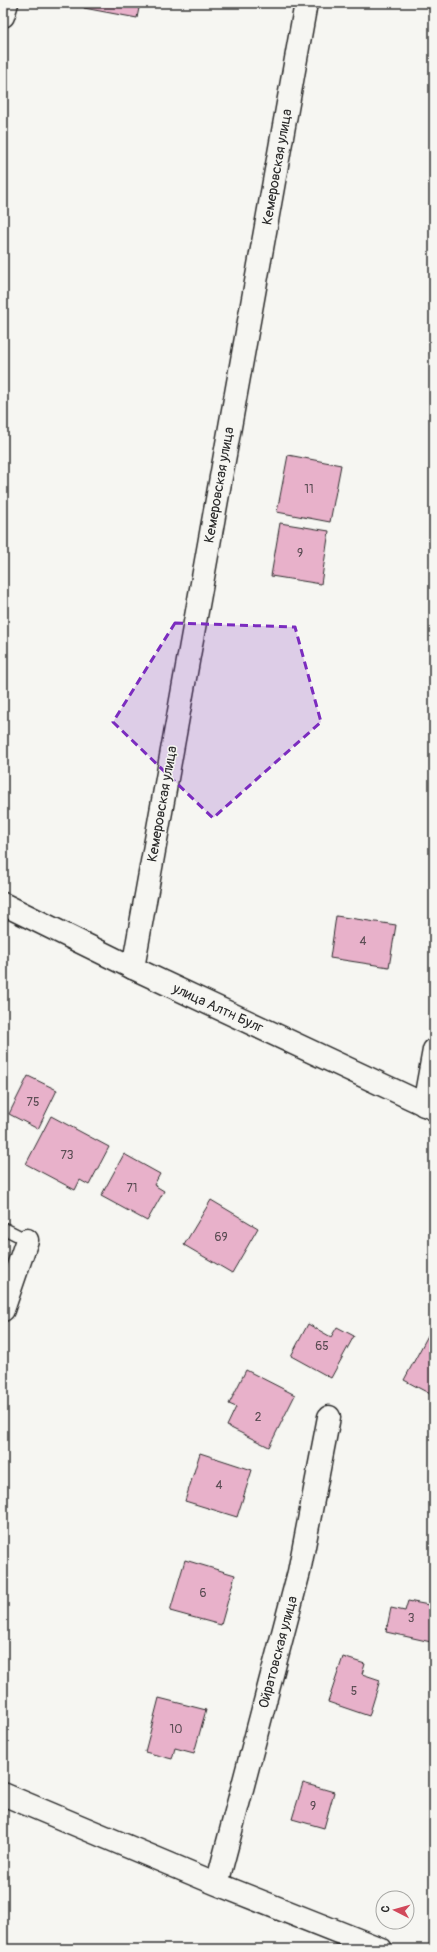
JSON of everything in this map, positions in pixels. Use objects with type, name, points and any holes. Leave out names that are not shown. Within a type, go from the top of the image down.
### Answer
[{"type":"street","points":[[3,16],[7,3]]},
{"type":"street","name":"Кемеровская улица","points":[[133,968],[306,3]]},
{"type":"street","name":"улица Алтн Булг","points":[[3,904],[133,968],[429,1107]]},
{"type":"street","points":[[429,1107],[434,1050]]},
{"type":"street","points":[[3,1310],[27,1240]]},
{"type":"street","name":"Ойратовская улица","points":[[217,1884],[299,1572],[329,1417]]},
{"type":"street","points":[[3,1794],[217,1884],[381,1949]]},
{"type":"lane","points":[[3,1228],[27,1240]]},
{"type":"highlighted area","points":[[175,623],[295,627],[321,722],[213,818],[113,722]]},
{"type":"building","points":[[84,3],[140,3],[137,18],[84,8]]},
{"type":"building","points":[[288,455],[341,465],[330,522],[277,512]]},
{"type":"building","points":[[280,523],[329,531],[321,584],[271,576]]},
{"type":"building","points":[[336,916],[396,925],[389,967],[330,958]]},
{"type":"building","points":[[28,1076],[57,1090],[38,1129],[9,1114]]},
{"type":"building","points":[[51,1116],[109,1147],[89,1185],[80,1180],[75,1190],[26,1164]]},
{"type":"building","points":[[124,1154],[160,1174],[154,1185],[164,1191],[147,1221],[101,1196]]},
{"type":"building","points":[[211,1200],[258,1228],[232,1273],[184,1245]]},
{"type":"building","points":[[308,1324],[331,1337],[337,1327],[354,1336],[331,1378],[291,1356]]},
{"type":"building","points":[[432,1328],[434,1330],[434,1396],[404,1380]]},
{"type":"building","points":[[246,1370],[295,1395],[269,1447],[227,1426],[236,1407],[229,1404]]},
{"type":"building","points":[[200,1453],[252,1470],[237,1517],[185,1501]]},
{"type":"building","points":[[185,1560],[235,1575],[221,1625],[170,1611]]},
{"type":"building","points":[[408,1601],[434,1606],[434,1626],[431,1642],[386,1632],[391,1608],[405,1611]]},
{"type":"building","points":[[343,1657],[365,1664],[362,1674],[380,1680],[369,1716],[328,1702]]},
{"type":"building","points":[[159,1698],[206,1710],[194,1753],[175,1748],[172,1759],[145,1752]]},
{"type":"building","points":[[303,1783],[334,1792],[324,1828],[292,1819]]}]
